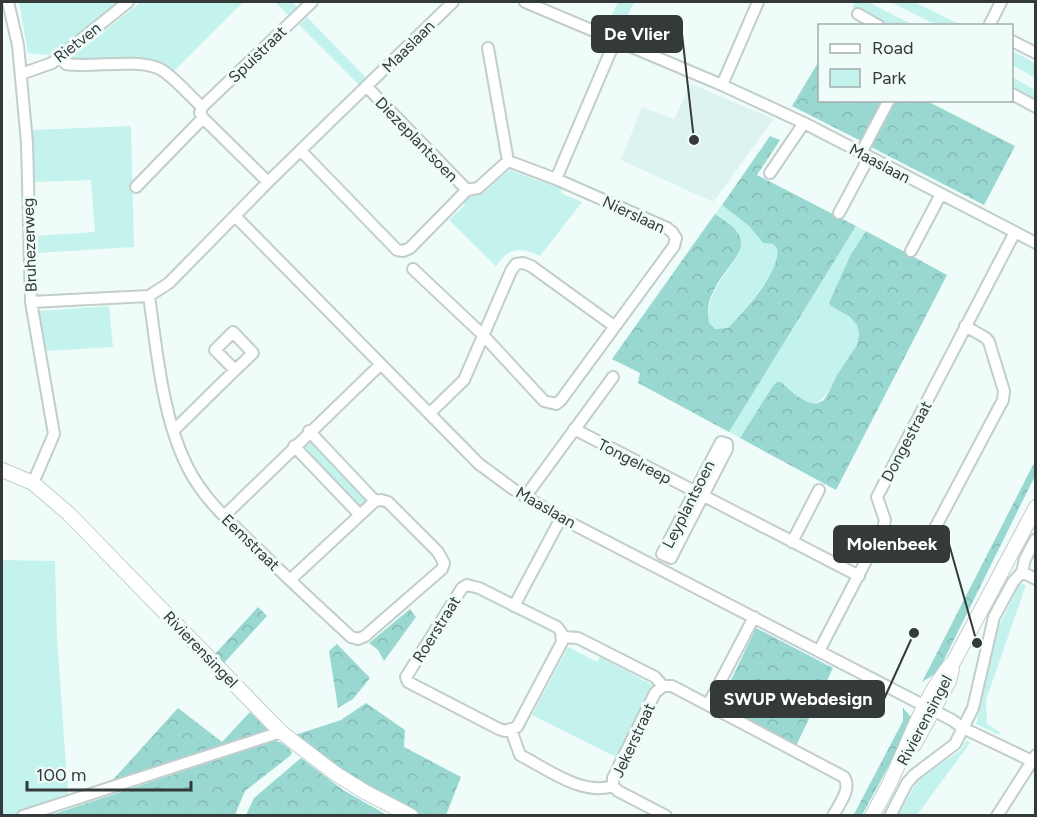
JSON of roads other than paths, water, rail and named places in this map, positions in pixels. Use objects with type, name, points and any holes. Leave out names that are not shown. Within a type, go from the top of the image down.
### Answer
[{"type":"street","name":"Bruhezerweg","points":[[8,2],[18,45],[27,143],[31,302],[54,434],[33,483]]},
{"type":"street","name":"Rietven","points":[[21,74],[52,63],[128,2]]},
{"type":"street","name":"Spuistraat","points":[[136,188],[202,113],[312,2]]},
{"type":"street","name":"Maaslaan","points":[[149,296],[169,283],[268,182],[453,2]]},
{"type":"street","name":"Maaslaan","points":[[525,2],[723,85],[804,123],[1035,243]]},
{"type":"street","points":[[723,85],[758,2]]},
{"type":"street","points":[[990,24],[1001,2]]},
{"type":"street","points":[[858,14],[876,24]]},
{"type":"street","points":[[508,161],[556,179],[615,41]]},
{"type":"street","points":[[1013,42],[1035,53]]},
{"type":"street","points":[[488,48],[508,161]]},
{"type":"street","points":[[66,64],[78,66],[144,64],[160,69],[268,182]]},
{"type":"street","name":"Diezeplantsoen","points":[[367,87],[467,190]]},
{"type":"street","points":[[1013,95],[1035,107]]},
{"type":"street","points":[[839,213],[888,102]]},
{"type":"street","points":[[770,173],[804,123]]},
{"type":"street","points":[[301,151],[397,250],[403,251],[410,248],[467,190],[478,188],[508,161]]},
{"type":"street","name":"Nierslaan","points":[[412,269],[483,335],[544,401],[556,404],[674,246],[676,238],[666,228],[556,179]]},
{"type":"street","points":[[911,252],[941,194]]},
{"type":"street","name":"Maaslaan","points":[[236,216],[479,464],[525,497],[561,518],[929,708],[963,728],[1034,758]]},
{"type":"street","name":"Dongestraat","points":[[819,651],[883,528],[885,520],[877,497],[1015,232]]},
{"type":"street","points":[[430,413],[464,380],[516,264],[523,263],[531,266],[614,326]]},
{"type":"street","points":[[31,302],[149,296]]},
{"type":"street","name":"Eemstraat","points":[[149,296],[164,394],[185,463],[199,489],[290,580],[351,637],[358,639],[365,636],[442,569],[444,563],[438,552],[388,502],[375,501]]},
{"type":"street","points":[[877,540],[887,546],[895,546],[926,537],[934,530],[1003,400],[1004,391],[989,342],[965,326]]},
{"type":"street","points":[[224,516],[380,364]]},
{"type":"street","points":[[174,430],[236,370]]},
{"type":"street","points":[[525,497],[613,377]]},
{"type":"street","name":"Tongelreep","points":[[574,429],[859,576]]},
{"type":"street","points":[[290,580],[375,501],[309,431]]},
{"type":"street","points":[[294,446],[360,515]]},
{"type":"street","name":"Rivierensingel","points":[[2,470],[33,483],[69,514],[281,732],[336,774],[364,792],[411,816]]},
{"type":"street","points":[[792,542],[819,490]]},
{"type":"street","name":"Leyplantsoen","points":[[699,494],[671,558],[662,554],[699,494]]},
{"type":"street","name":"Rivierensingel","points":[[872,816],[892,777],[914,746],[929,708],[949,681],[954,661],[1035,507]]},
{"type":"street","points":[[514,606],[561,518]]},
{"type":"street","points":[[890,816],[907,783],[914,775],[955,744],[973,708],[994,617],[1013,582],[1022,572],[1025,559],[1035,539]]},
{"type":"street","points":[[1022,572],[1035,579]]},
{"type":"street","name":"Roerstraat","points":[[511,730],[499,729],[408,682],[406,677],[462,588],[467,585],[479,588],[557,627],[563,637],[578,638],[655,677],[663,686]]},
{"type":"street","points":[[708,705],[754,617]]},
{"type":"street","points":[[563,637],[517,727],[511,730],[520,755],[583,788],[602,789],[612,786]]},
{"type":"street","name":"Jekerstraat","points":[[666,816],[612,786],[618,767],[656,693],[663,686],[672,686],[844,777],[848,783],[847,789],[833,816]]},
{"type":"street","points":[[23,816],[281,732]]},
{"type":"street","points":[[997,816],[1034,758]]},
{"type":"place","name":"De Vlier","points":[[694,140]]},
{"type":"place","name":"SWUP Webdesign","points":[[914,633]]},
{"type":"place","name":"Molenbeek","points":[[977,643]]}]
